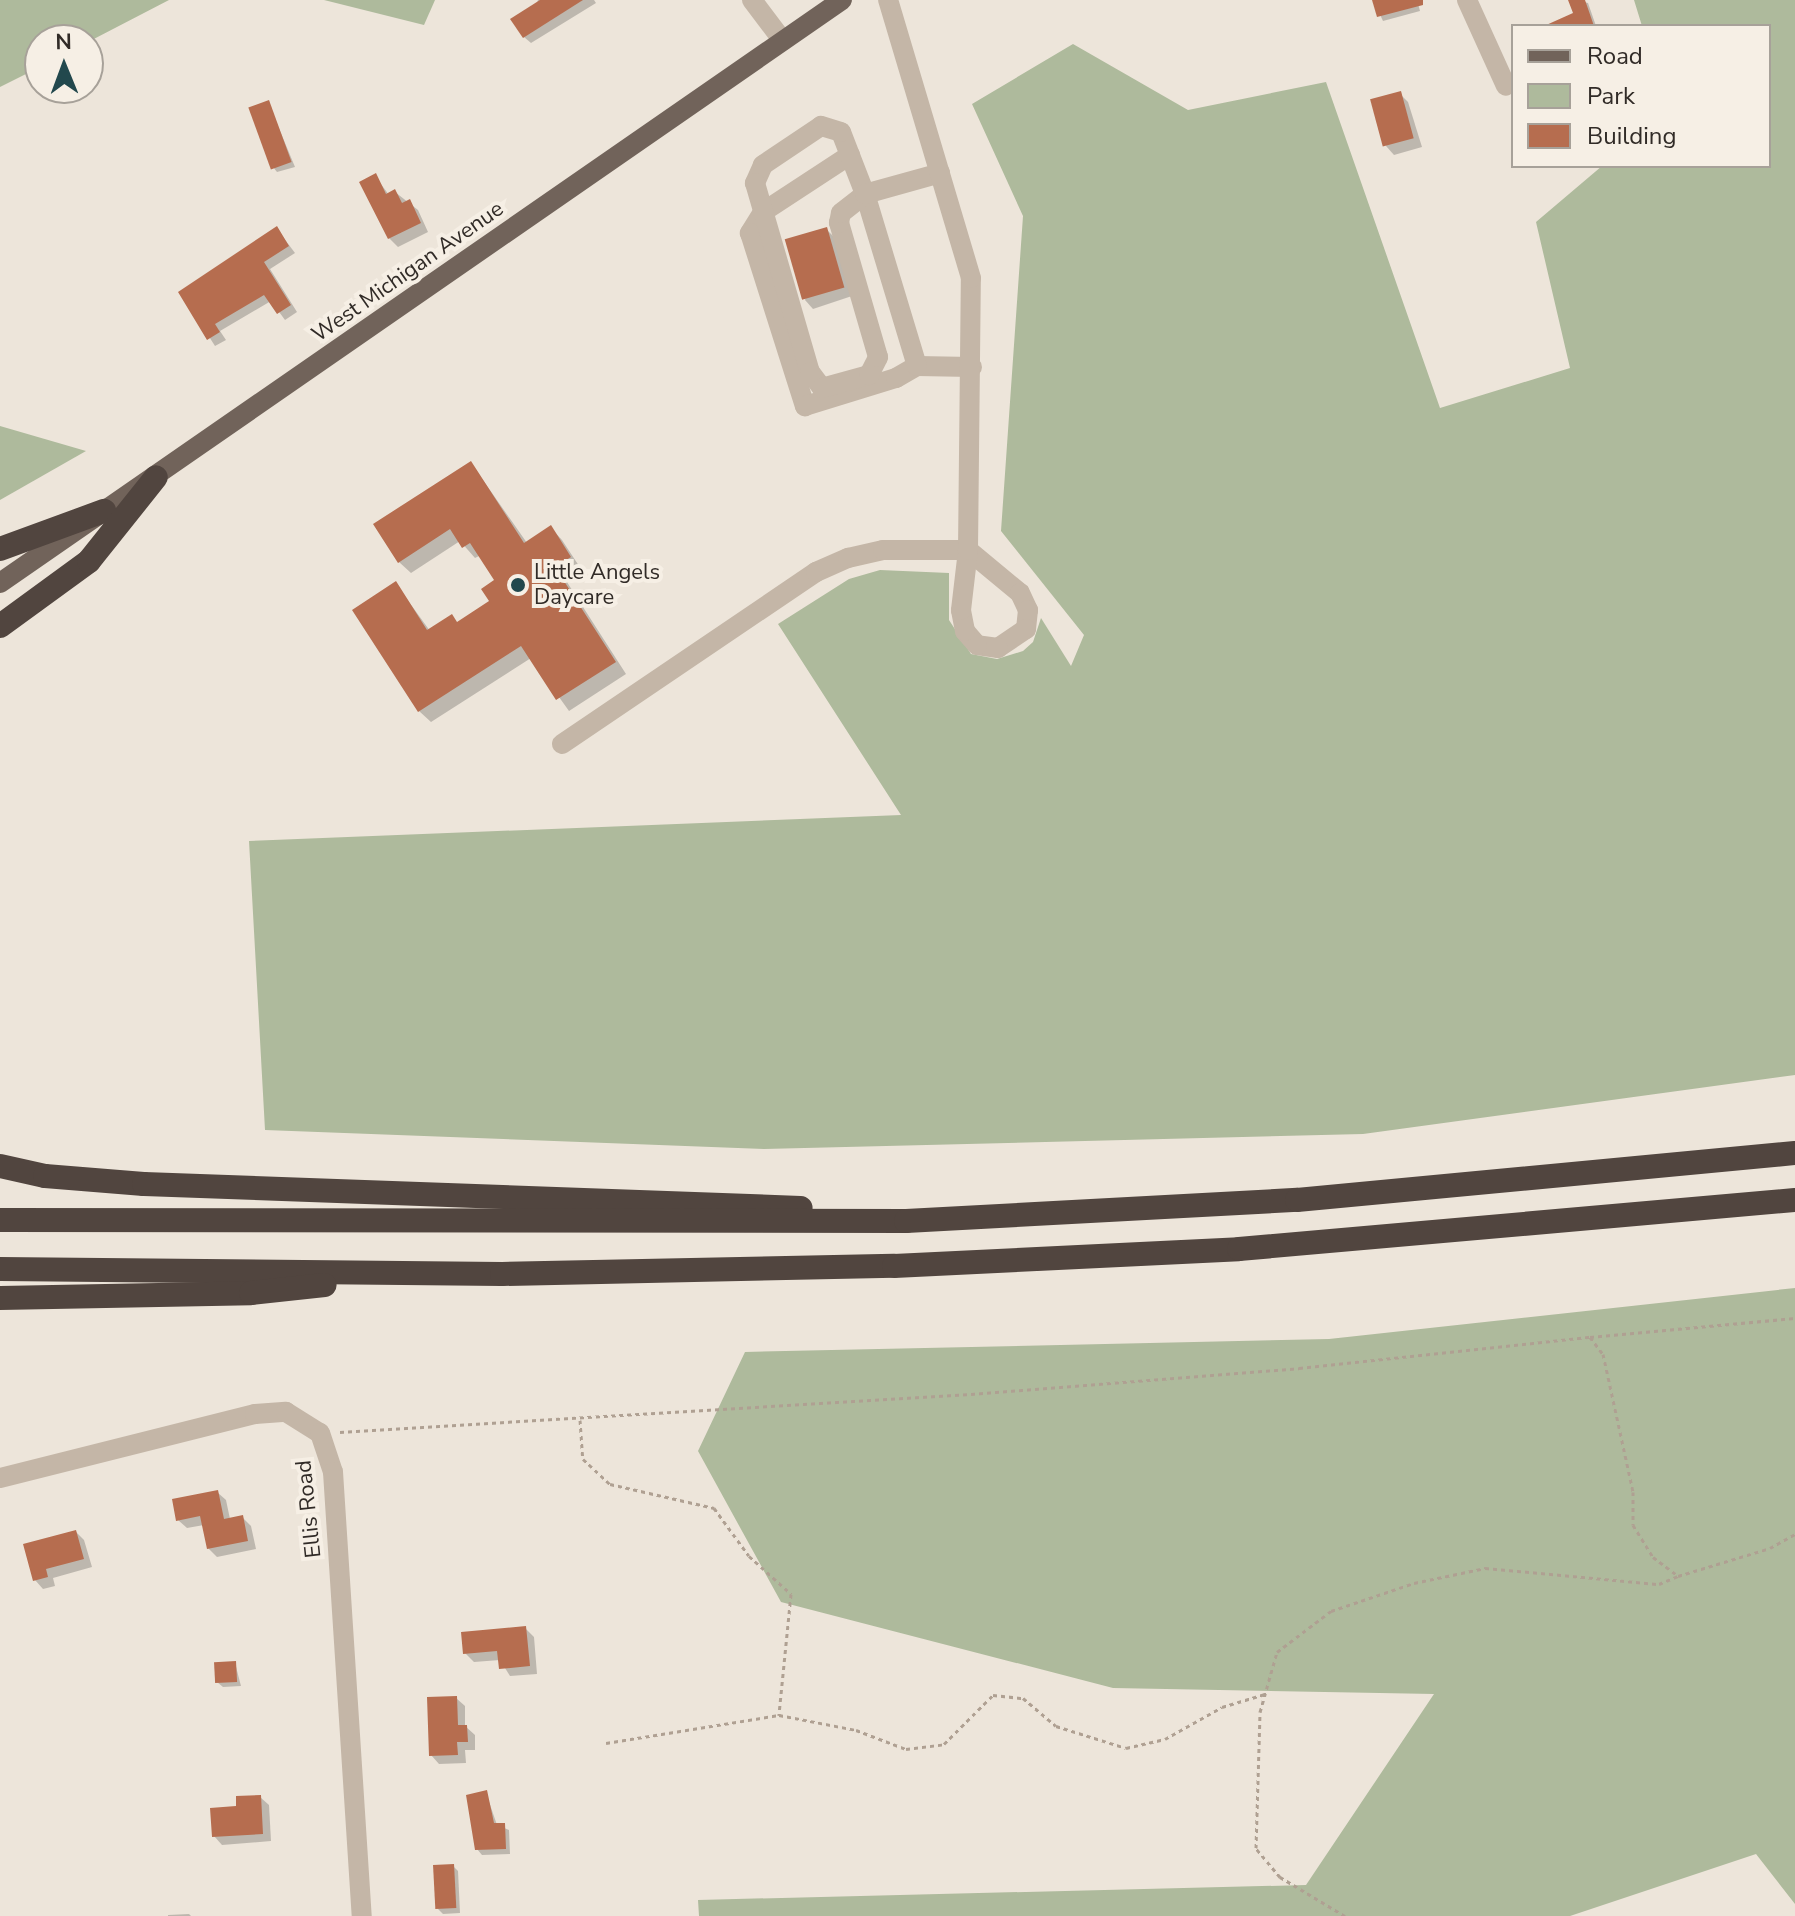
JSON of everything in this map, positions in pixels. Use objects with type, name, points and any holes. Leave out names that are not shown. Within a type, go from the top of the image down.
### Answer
[{"type":"highway","points":[[0,626],[89,561],[156,477]]},
{"type":"highway","points":[[0,549],[104,511]]},
{"type":"highway","points":[[0,1220],[906,1221],[1297,1200],[1795,1153]]},
{"type":"highway","points":[[0,1166],[45,1176],[144,1184],[716,1204],[854,1211],[906,1221]]},
{"type":"highway","points":[[0,1269],[428,1273],[894,1266],[1239,1249],[1795,1200]]},
{"type":"highway","points":[[0,1298],[251,1293],[428,1273]]},
{"type":"main road","name":"West Michigan Avenue","points":[[0,583],[842,0]]},
{"type":"street","points":[[752,0],[783,41]]},
{"type":"street","points":[[562,744],[816,572],[883,550],[968,550],[1020,593],[1028,610],[1026,629],[998,648],[977,645],[965,631],[961,610],[968,550],[971,278],[888,0]]},
{"type":"street","points":[[1467,0],[1506,86]]},
{"type":"street","points":[[917,366],[865,194],[841,132],[821,126],[763,165],[755,183],[814,383],[832,387],[869,375],[878,357],[839,223],[841,213],[865,194],[940,173]]},
{"type":"street","points":[[850,155],[763,212],[750,233],[805,406],[896,378],[917,366],[972,367]]},
{"type":"street","name":"Ellis Road","points":[[0,1478],[255,1414],[298,1416],[323,1439],[334,1487],[362,1916]]},
{"type":"path","points":[[323,1439],[344,1431],[580,1418],[1299,1368],[1795,1318]]},
{"type":"path","points":[[1590,1337],[1603,1354],[1633,1492],[1633,1525],[1653,1557],[1678,1576]]},
{"type":"path","points":[[580,1418],[583,1459],[610,1484],[714,1508],[749,1556],[791,1594],[779,1715]]},
{"type":"path","points":[[1345,1916],[1280,1877],[1256,1848],[1260,1712],[1277,1652],[1331,1611],[1414,1583],[1485,1568],[1659,1584],[1770,1548],[1795,1534]]},
{"type":"path","points":[[606,1743],[779,1715],[856,1730],[906,1749],[944,1744],[973,1720],[993,1695],[1023,1698],[1056,1726],[1126,1748],[1165,1739],[1222,1707],[1265,1694]]},
{"type":"green space","points":[[0,0],[169,0],[104,34],[104,24],[24,24],[24,75],[0,87]]},
{"type":"green space","points":[[324,0],[435,0],[424,25]]},
{"type":"green space","points":[[1634,0],[1795,0],[1795,1075],[1363,1134],[764,1149],[265,1130],[249,841],[901,815],[778,624],[849,579],[880,570],[949,573],[949,620],[971,654],[997,659],[1023,651],[1033,642],[1041,618],[1071,666],[1084,635],[1001,531],[1023,216],[972,104],[1073,44],[1188,110],[1326,82],[1440,408],[1570,368],[1536,222],[1600,168],[1771,168],[1771,24],[1641,24]]},
{"type":"green space","points":[[0,426],[86,451],[0,500]]},
{"type":"green space","points":[[1795,1288],[1795,1904],[1756,1854],[1570,1916],[699,1916],[698,1900],[1306,1885],[1434,1694],[1113,1688],[781,1602],[698,1451],[745,1352],[1329,1339]]},
{"type":"building","points":[[540,0],[583,0],[523,38],[510,19]]},
{"type":"building","points":[[1372,0],[1423,0],[1423,5],[1377,17]]},
{"type":"building","points":[[1568,0],[1585,0],[1593,24],[1548,24],[1573,13]]},
{"type":"building","points":[[1401,91],[1414,138],[1383,147],[1370,99]]},
{"type":"building","points":[[269,100],[292,162],[271,170],[248,108]]},
{"type":"building","points":[[376,173],[386,194],[395,189],[402,203],[410,199],[421,223],[388,239],[359,182]]},
{"type":"building","points":[[277,226],[289,246],[264,262],[291,305],[277,314],[264,295],[215,324],[220,332],[207,340],[178,292]]},
{"type":"building","points":[[827,227],[844,288],[802,300],[785,239]]},
{"type":"building","name":"Little Angels Daycare","points":[[471,461],[524,543],[551,525],[571,557],[555,567],[616,662],[556,700],[521,646],[418,712],[352,610],[396,581],[427,630],[452,614],[457,622],[489,601],[481,589],[494,580],[470,543],[462,548],[450,529],[398,563],[373,524]]},
{"type":"building","points":[[218,1490],[224,1519],[243,1515],[248,1541],[207,1549],[200,1516],[176,1521],[172,1499]]},
{"type":"building","points":[[76,1530],[84,1559],[46,1569],[48,1577],[33,1581],[23,1544]]},
{"type":"building","points":[[526,1626],[530,1666],[499,1669],[497,1651],[463,1654],[461,1632]]},
{"type":"building","points":[[236,1661],[237,1682],[215,1683],[214,1662]]},
{"type":"building","points":[[457,1696],[458,1725],[467,1725],[468,1742],[457,1742],[458,1755],[429,1756],[427,1697]]},
{"type":"building","points":[[487,1790],[494,1823],[505,1823],[506,1849],[475,1850],[466,1795]]},
{"type":"building","points":[[261,1795],[263,1834],[212,1837],[210,1808],[236,1806],[236,1796]]},
{"type":"building","points":[[454,1864],[456,1908],[435,1909],[433,1865]]},
{"type":"place","name":"Little Angels Daycare","points":[[518,585]]}]
